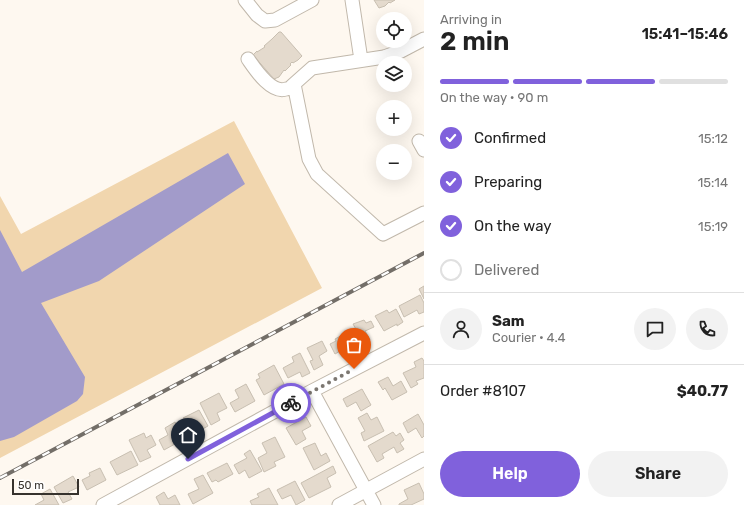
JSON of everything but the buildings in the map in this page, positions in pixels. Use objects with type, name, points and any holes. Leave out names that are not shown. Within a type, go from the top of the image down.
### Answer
[{"type":"street","points":[[245,0],[257,15],[265,21],[275,20],[312,0]]},
{"type":"street","points":[[352,0],[361,60]]},
{"type":"street","points":[[248,59],[262,77],[271,85],[279,89],[286,89],[312,68],[384,57],[424,39]]},
{"type":"street","points":[[294,84],[309,160],[317,174],[383,234],[424,213]]},
{"type":"street","points":[[103,505],[122,501],[312,391],[424,333]]},
{"type":"street","points":[[312,391],[374,505]]},
{"type":"street","points":[[339,505],[424,459]]},
{"type":"shaded area","points":[[234,121],[322,288],[0,458],[0,196],[21,234]]},
{"type":"shaded area","points":[[228,153],[245,184],[99,281],[41,303],[85,377],[83,394],[77,401],[14,437],[0,441],[0,230],[22,272]]},
{"type":"railway","points":[[0,478],[424,253]]},
{"type":"way so far","points":[[291,403],[354,369]]},
{"type":"route","points":[[188,459],[291,403]]}]
